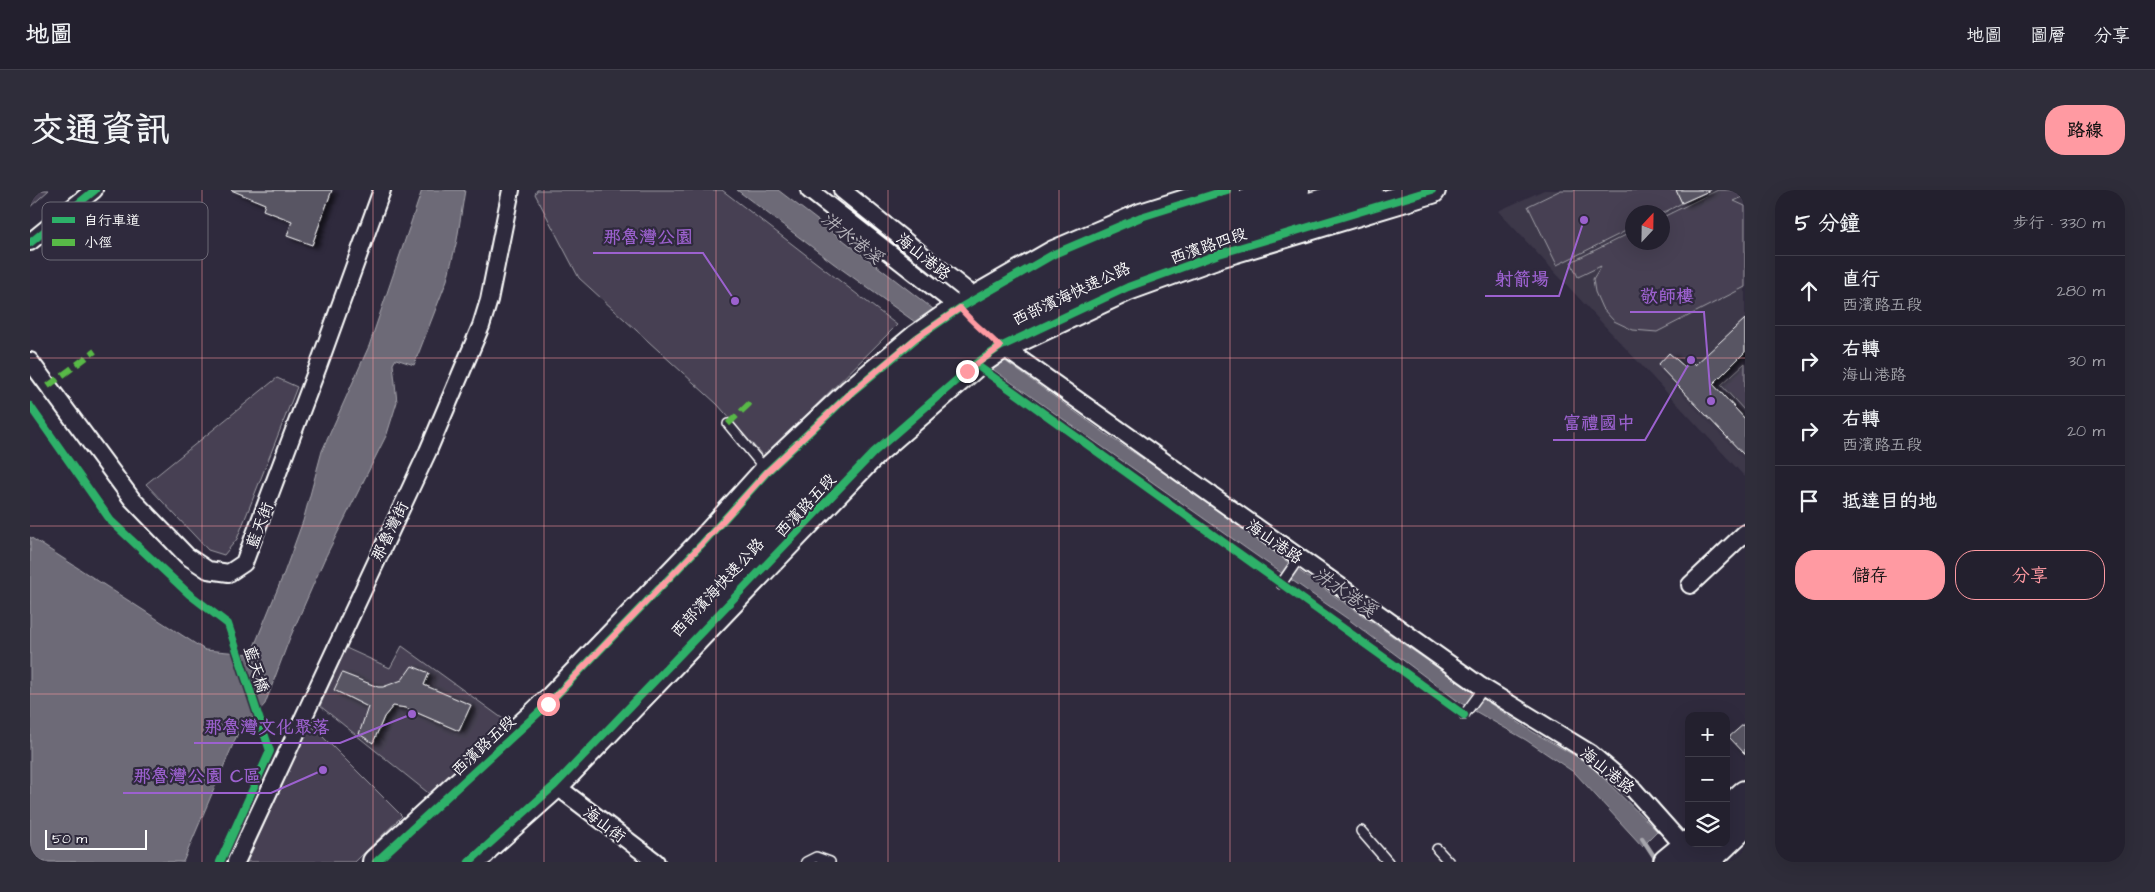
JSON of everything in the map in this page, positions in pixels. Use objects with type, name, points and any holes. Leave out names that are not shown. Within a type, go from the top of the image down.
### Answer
[{"type":"highway","name":"西部濱海快速公路","points":[[408,862],[456,822],[567,714],[784,484],[853,416],[980,320],[1026,290],[1114,250],[1216,213],[1295,190]]},
{"type":"highway","name":"西部濱海快速公路","points":[[441,862],[582,729],[807,490],[980,320],[1222,233],[1368,190]]},
{"type":"highway","points":[[398,862],[548,704]]},
{"type":"main road","points":[[980,320],[1054,254],[1141,216],[1227,190]]},
{"type":"main road","name":"西濱路四段","points":[[980,320],[1128,287],[1219,254],[1432,190]]},
{"type":"main road","name":"西濱路五段","points":[[376,862],[548,704],[702,544],[767,472],[852,392],[916,338],[980,320],[975,364],[874,452],[555,786],[473,858]]},
{"type":"main road","points":[[1730,807],[1745,794]]},
{"type":"main road","points":[[1730,838],[1745,824]]},
{"type":"main road","points":[[1689,855],[1711,847]]},
{"type":"street","name":"藍天街","points":[[30,360],[82,434],[137,505],[187,556],[208,570],[229,573],[244,563],[382,190]]},
{"type":"street","name":"那魯灣街","points":[[236,862],[428,450],[481,326],[489,300],[511,190]]},
{"type":"street","name":"海山港路","points":[[809,190],[1300,558],[1484,688],[1590,753],[1619,777],[1663,820],[1689,855]]},
{"type":"street","name":"海山港路","points":[[842,190],[980,320]]},
{"type":"street","points":[[78,202],[91,191]]},
{"type":"street","points":[[30,242],[42,232]]},
{"type":"street","points":[[1690,586],[1745,533]]},
{"type":"street","name":"海山街","points":[[555,786],[656,862]]},
{"type":"lane","points":[[728,424],[767,472]]},
{"type":"lane","points":[[1281,584],[1300,558]]},
{"type":"lane","points":[[1464,715],[1484,688]]},
{"type":"lane","points":[[1361,831],[1388,862]]},
{"type":"lane","points":[[1437,849],[1449,862]]},
{"type":"lane","points":[[806,862],[816,858],[830,862]]},
{"type":"shaded area","points":[[30,190],[49,190],[30,207]]},
{"type":"shaded area","points":[[422,190],[465,190],[457,240],[447,280],[414,365],[396,359],[393,364],[397,402],[387,434],[324,560],[289,640],[265,704],[237,735],[183,862],[30,862],[30,537],[205,650],[251,654],[303,521],[322,451],[369,346]]},
{"type":"shaded area","points":[[537,190],[722,190],[897,325],[764,457],[717,404],[579,278],[535,194]]},
{"type":"shaded area","points":[[737,190],[778,190],[937,312],[1113,439],[1195,493],[1313,581],[1468,689],[1533,732],[1588,763],[1657,831],[1642,846],[1575,773],[1526,740],[1459,702],[1348,619],[995,371],[915,322]]},
{"type":"shaded area","points":[[1544,190],[1745,190],[1745,477],[1498,211]]},
{"type":"shaded area","points":[[1561,190],[1676,190],[1682,203],[1670,209],[1670,205],[1625,205],[1625,231],[1557,265],[1528,206]]},
{"type":"shaded area","points":[[1718,190],[1745,190],[1745,196],[1734,201],[1745,206],[1745,287],[1657,332],[1633,330],[1614,321],[1602,308],[1595,292],[1593,279],[1601,266],[1578,277],[1571,262],[1625,235],[1625,250],[1670,250],[1670,214]]},
{"type":"shaded area","points":[[1745,363],[1745,411],[1721,385]]},
{"type":"shaded area","points":[[277,378],[297,387],[237,539],[224,555],[208,550],[146,484]]},
{"type":"shaded area","points":[[402,646],[506,721],[432,796],[320,706],[346,648],[390,668]]},
{"type":"shaded area","points":[[310,724],[402,816],[355,862],[247,862]]},
{"type":"building","points":[[231,190],[332,190],[312,245],[287,236],[292,221],[263,210],[265,204]]},
{"type":"building","points":[[1676,190],[1711,190],[1682,203]]},
{"type":"building","points":[[1745,319],[1745,352],[1713,384],[1745,419],[1745,456],[1658,365],[1669,353],[1685,367],[1691,361],[1695,365]]},
{"type":"building","points":[[412,666],[429,673],[424,685],[471,705],[459,731],[406,708],[393,706],[384,717],[373,743],[359,734],[368,707],[334,690],[342,673],[378,687],[383,687],[402,680]]},
{"type":"building","points":[[1745,723],[1745,754],[1730,738]]},
{"type":"waterway","name":"汫水港溪","points":[[1642,838],[1657,861]]},
{"type":"marked path","points":[[48,386],[95,351]]},
{"type":"marked path","points":[[728,424],[750,403]]},
{"type":"cycle path","points":[[80,202],[95,190]]},
{"type":"cycle path","points":[[376,862],[548,704],[702,544],[767,472],[852,392],[917,338],[960,308],[1054,254],[1141,217],[1227,190]]},
{"type":"cycle path","points":[[469,862],[555,785],[874,452],[975,364],[1000,347],[1128,287],[1219,254],[1432,190]]},
{"type":"cycle path","points":[[30,243],[42,233]]},
{"type":"cycle path","points":[[975,364],[1464,715]]},
{"type":"cycle path","name":"藍天橋","points":[[30,406],[111,521],[189,594],[228,624],[270,751],[220,862]]},
{"type":"place","name":"射箭場","points":[[1584,220]]},
{"type":"place","name":"那魯灣公園","points":[[735,301]]},
{"type":"place","name":"富禮國中","points":[[1691,360]]},
{"type":"place","name":"敬師樓","points":[[1711,401]]},
{"type":"place","name":"那魯灣文化聚落","points":[[412,714]]},
{"type":"place","name":"那魯灣公園 C區","points":[[323,770]]},
{"type":"route","points":[[548,704],[702,544],[767,472],[852,392],[916,338],[960,308],[970,321],[987,333],[1000,347],[967,371]]}]
